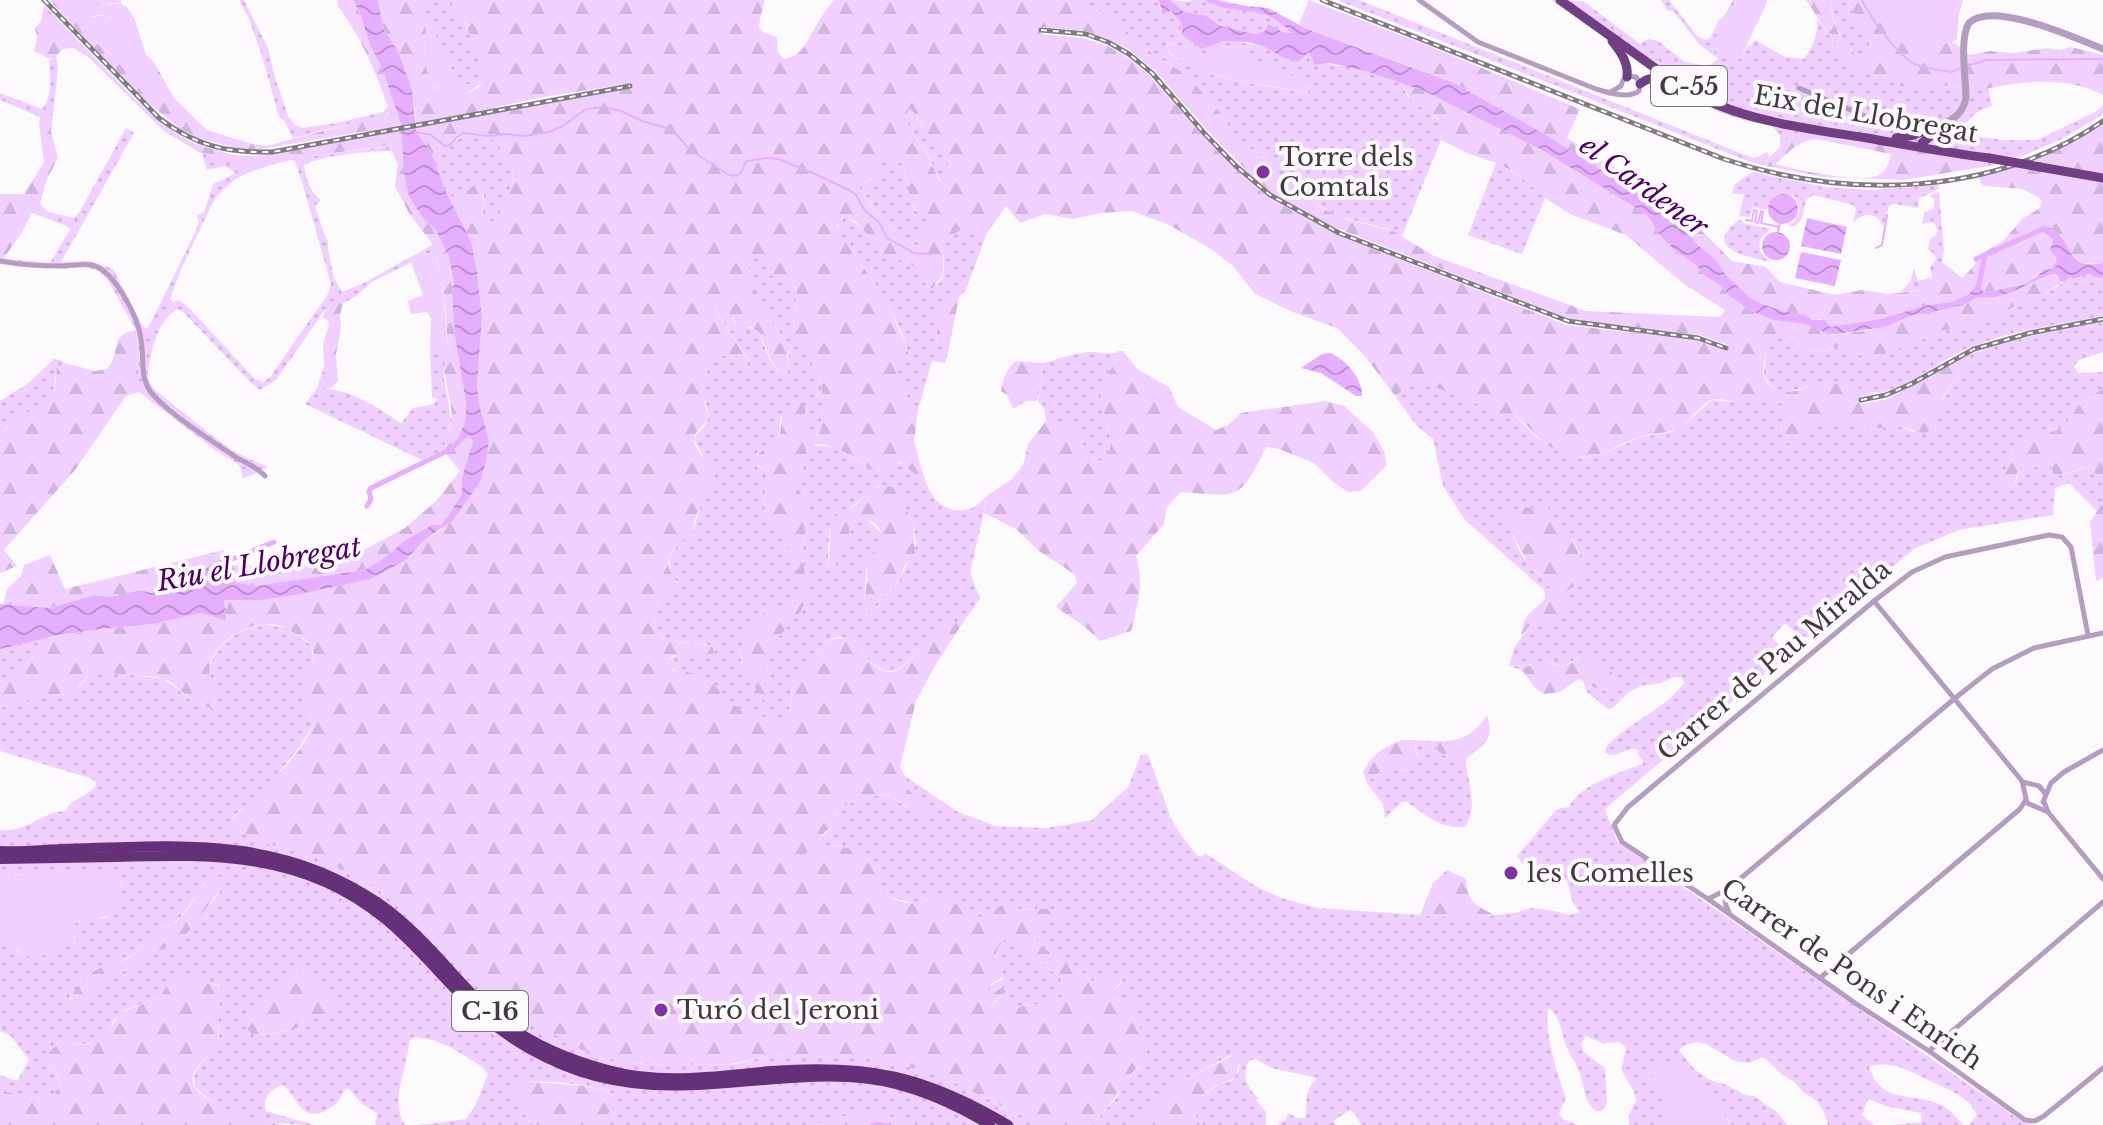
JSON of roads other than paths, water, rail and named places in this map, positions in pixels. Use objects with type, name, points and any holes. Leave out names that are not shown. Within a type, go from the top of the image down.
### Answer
[{"type":"highway","name":"Eix del Llobregat","points":[[1560,0],[1704,100],[1765,120],[1895,140]]},
{"type":"highway","name":"Eix del Llobregat","points":[[1569,0],[1677,79],[1714,100],[1758,115],[2102,176]]},
{"type":"highway","points":[[1585,18],[1619,50],[1626,63],[1624,81]]},
{"type":"highway","points":[[1640,84],[1653,78],[1667,89],[1715,108],[1729,110]]},
{"type":"highway","points":[[1895,140],[1900,136],[1941,127]]},
{"type":"highway","points":[[1895,140],[1919,145],[1941,127]]},
{"type":"highway","points":[[1940,148],[1936,141],[1941,127]]},
{"type":"highway","points":[[1926,130],[1921,137],[1922,143],[1940,148]]},
{"type":"highway","name":"C-16","points":[[0,851],[218,847],[289,859],[324,873],[377,902],[411,929],[493,1014],[539,1044],[580,1063],[635,1076],[697,1079],[812,1069],[869,1071],[936,1088],[1008,1125]]},
{"type":"highway","name":"C-16","points":[[0,859],[170,854],[231,857],[278,865],[331,885],[382,916],[405,935],[487,1019],[528,1048],[574,1069],[618,1082],[656,1087],[827,1076],[877,1080],[927,1093],[990,1125]]},
{"type":"street","points":[[1419,0],[1478,42],[1596,89],[1609,93],[1635,94],[1640,84],[1636,77],[1624,81],[1609,93]]},
{"type":"street","points":[[1941,127],[1962,111],[1966,98],[1964,42],[1969,24],[1975,18],[1999,12],[2022,15],[2103,49]]},
{"type":"street","points":[[1624,81],[1625,94]]},
{"type":"street","points":[[1799,88],[1865,116],[1926,130]]},
{"type":"street","points":[[0,261],[58,266],[91,264],[102,269],[114,281],[138,327],[145,385],[155,397],[199,432],[258,468],[265,476]]},
{"type":"street","name":"Carrer de Pau Miralda","points":[[1614,825],[1620,815],[1640,797],[1874,601],[1912,572],[1945,557],[2049,535],[2062,537],[2071,547],[2088,635]]},
{"type":"street","points":[[1874,601],[2022,781],[2029,801],[2048,812]]},
{"type":"street","points":[[1708,899],[1728,889],[1992,669],[2034,648],[2103,633]]},
{"type":"street","points":[[2103,750],[2051,783],[2044,802],[2048,812],[2103,879]]},
{"type":"street","points":[[2022,781],[2037,786],[2045,794]]},
{"type":"street","points":[[2029,801],[2028,788],[2051,783]]},
{"type":"street","points":[[1820,978],[2029,801],[2044,802]]},
{"type":"street","name":"Carrer de Pons i Enrich","points":[[1614,825],[1622,842],[2025,1120],[2035,1121],[2044,1116],[2103,1068]]},
{"type":"street","points":[[1728,889],[1725,906],[1729,913]]},
{"type":"street","points":[[1929,1051],[2103,902]]},
{"type":"water","points":[[353,0],[378,0],[384,30],[398,51],[412,90],[416,131],[432,154],[447,194],[471,241],[482,318],[477,386],[489,440],[480,482],[453,520],[423,541],[407,559],[370,579],[290,596],[224,600],[226,621],[201,613],[153,624],[55,636],[0,649],[0,604],[49,608],[94,595],[110,597],[140,590],[151,593],[195,579],[209,565],[222,559],[223,583],[254,586],[365,570],[389,555],[402,542],[432,525],[440,525],[462,494],[462,477],[473,441],[469,436],[461,442],[458,439],[466,419],[466,402],[455,337],[454,282],[448,255],[436,230],[422,217],[409,196],[401,124],[382,68]]},
{"type":"water","points":[[1158,0],[1170,0],[1184,12],[1207,16],[1221,26],[1256,34],[1265,31],[1268,24],[1292,33],[1271,18],[1246,11],[1246,6],[1268,8],[1307,29],[1454,83],[1543,133],[1660,207],[1686,227],[1695,243],[1715,259],[1726,275],[1749,297],[1812,320],[1825,320],[1830,327],[1952,302],[1967,295],[1977,285],[1984,293],[2024,284],[2043,270],[2057,265],[2050,250],[2053,240],[2044,232],[2043,225],[2061,237],[2077,260],[2103,263],[2103,277],[2090,274],[2071,277],[2064,282],[2053,274],[2007,294],[1978,297],[1963,305],[1916,314],[1884,327],[1838,334],[1829,334],[1805,324],[1773,320],[1751,311],[1705,276],[1697,266],[1675,251],[1644,213],[1540,149],[1424,91],[1366,71],[1330,63],[1315,65],[1309,52],[1298,62],[1248,42],[1224,41],[1202,49],[1182,35],[1181,22],[1171,11],[1163,13]]},
{"type":"water","points":[[1783,194],[1789,195],[1797,203],[1797,215],[1789,223],[1783,224],[1777,223],[1769,215],[1768,209],[1769,203],[1777,195]]},
{"type":"water","points":[[1807,218],[1847,227],[1841,254],[1801,246]]},
{"type":"water","points":[[1776,232],[1786,236],[1790,246],[1786,256],[1776,260],[1766,256],[1762,246],[1766,236]]},
{"type":"water","points":[[1801,252],[1841,260],[1835,286],[1795,278]]},
{"type":"water","points":[[1330,353],[1352,371],[1360,383],[1362,396],[1356,396],[1321,373],[1301,368],[1322,354]]},
{"type":"waterway","points":[[1209,0],[1249,9]]},
{"type":"waterway","points":[[1862,0],[1893,44],[1908,60],[1924,67],[1952,72],[1986,60],[2103,59]]},
{"type":"waterway","points":[[415,132],[431,135],[445,146],[464,133],[524,136],[561,127],[586,109],[603,107],[621,111],[673,130],[690,150],[729,175],[740,174],[747,161],[767,158],[778,159],[813,173],[856,195],[865,211],[879,222],[887,238],[914,253],[931,254]]},
{"type":"waterway","points":[[1746,220],[1752,221],[1754,210],[1757,211],[1755,222],[1758,223],[1761,211],[1761,223],[1779,227]]},
{"type":"waterway","points":[[1876,248],[1882,245],[1887,215]]},
{"type":"waterway","points":[[1778,231],[1780,223]]},
{"type":"waterway","points":[[1976,259],[2043,229],[2049,231]]},
{"type":"waterway","points":[[1978,289],[1985,255]]},
{"type":"waterway","points":[[367,506],[371,488],[451,449],[463,437]]},
{"type":"waterway","name":"Riu el Llobregat","points":[[220,564],[274,542]]},
{"type":"waterway","points":[[871,1125],[889,1125]]},
{"type":"railway","points":[[44,0],[159,118],[186,135],[226,149],[272,152],[630,86]]},
{"type":"railway","points":[[1322,0],[1724,159],[1820,181],[1869,185],[1918,184],[1967,177],[2014,165],[2060,146],[2103,121]]},
{"type":"railway","points":[[1041,30],[1086,34],[1129,54],[1152,73],[1236,166],[1270,195],[1339,233],[1568,321],[1698,338],[1726,348]]},
{"type":"railway","points":[[1861,400],[1886,395],[1911,384],[1974,349],[2030,333],[2103,319]]},
{"type":"place","name":"Torre dels Comtals","points":[[1263,172]]},
{"type":"place","name":"les Comelles","points":[[1511,873]]},
{"type":"place","name":"Turó del Jeroni","points":[[661,1010]]},
{"type":"water label","name":"el Cardener","points":[[1644,186]]}]
